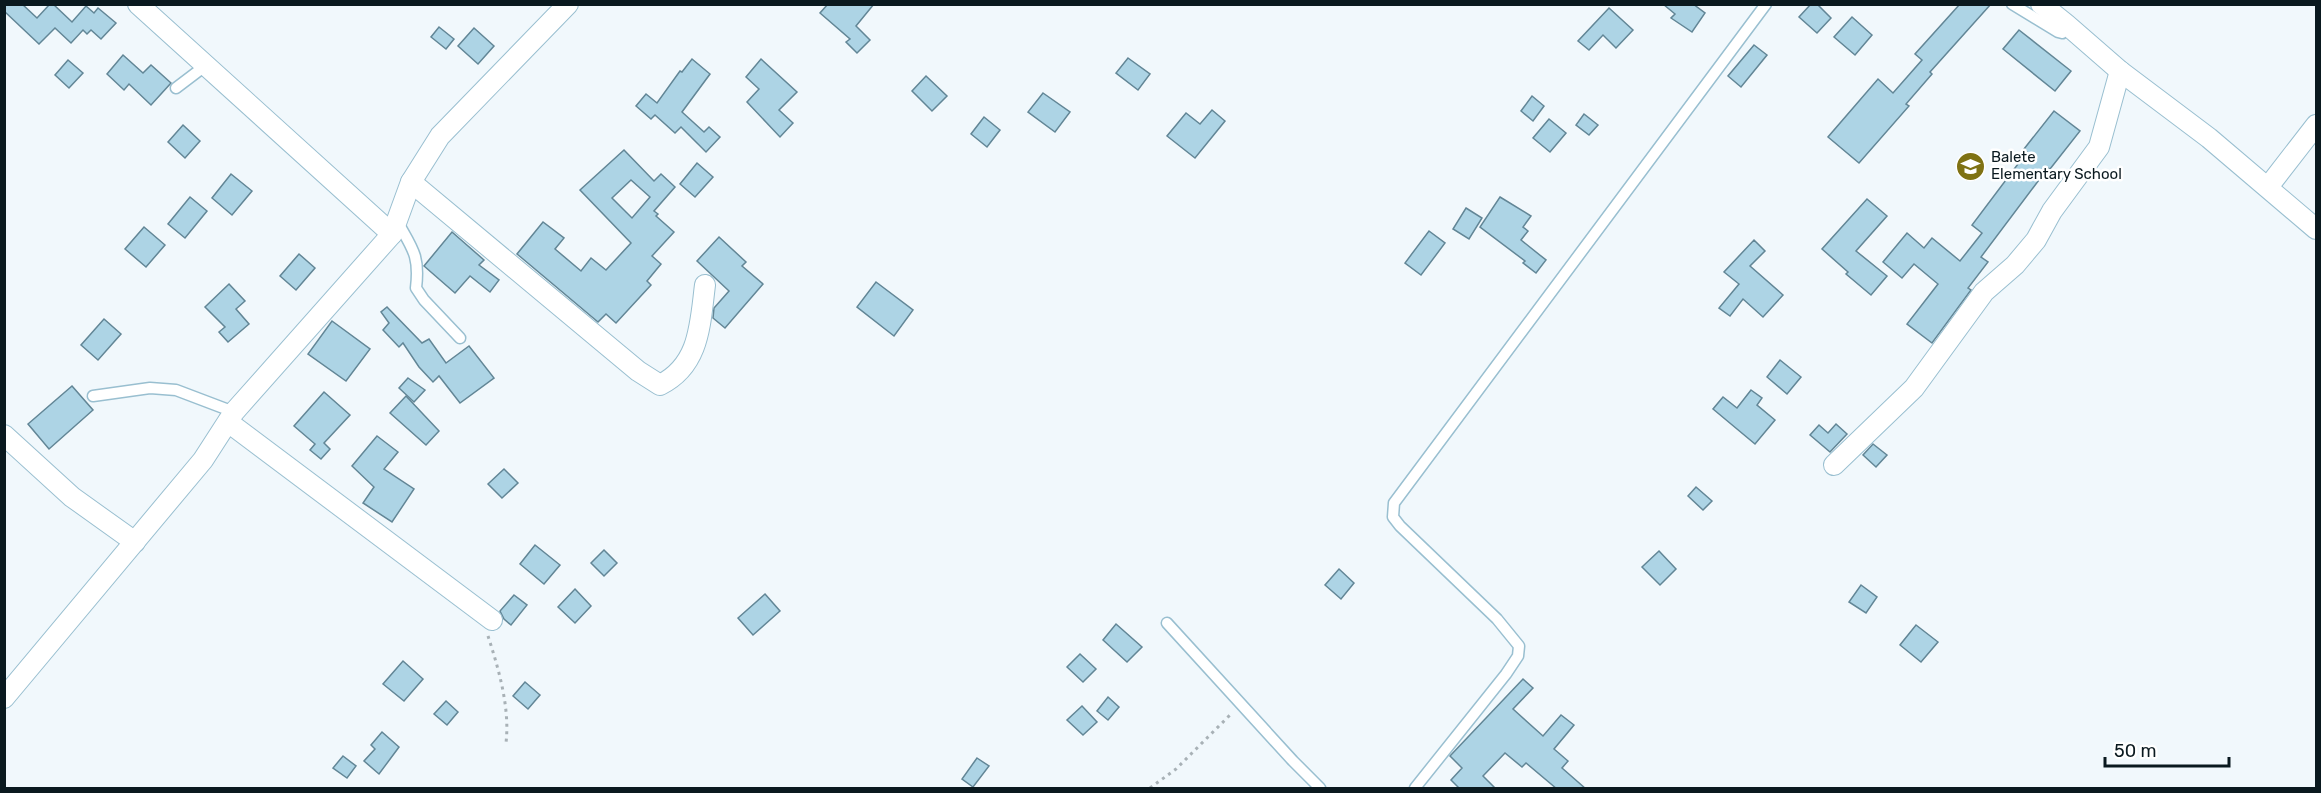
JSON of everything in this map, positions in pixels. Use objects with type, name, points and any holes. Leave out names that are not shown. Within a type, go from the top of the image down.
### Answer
[{"type":"street","points":[[138,4],[205,66],[395,227]]},
{"type":"street","points":[[4,698],[203,460],[231,417],[395,227],[411,182],[440,136],[568,4]]},
{"type":"street","points":[[2041,4],[2120,70],[2209,138],[2316,229]]},
{"type":"street","points":[[1834,465],[1914,388],[1984,292],[2015,265],[2036,240],[2052,211],[2099,147],[2120,70]]},
{"type":"street","points":[[2268,187],[2316,125]]},
{"type":"street","points":[[411,182],[638,371],[660,385],[673,379],[684,365],[697,341],[705,285]]},
{"type":"street","points":[[231,417],[487,616]]},
{"type":"street","points":[[4,435],[72,497],[135,542]]},
{"type":"lane","points":[[1415,789],[1506,674],[1518,656],[1519,645],[1497,619],[1400,526],[1393,517],[1394,503],[1766,4]]},
{"type":"lane","points":[[2012,4],[2058,32],[2062,33],[2066,24]]},
{"type":"lane","points":[[176,88],[205,66]]},
{"type":"lane","points":[[395,227],[414,251],[418,267],[416,288],[424,300],[460,338]]},
{"type":"lane","points":[[93,396],[150,388],[176,390],[231,417]]},
{"type":"lane","points":[[1167,622],[1320,789]]},
{"type":"path","points":[[487,616],[508,725],[506,743]]},
{"type":"path","points":[[1150,789],[1176,769],[1242,703]]},
{"type":"building","points":[[4,4],[22,4],[37,18],[50,4],[53,4],[72,22],[86,6],[94,13],[98,8],[116,23],[101,39],[91,30],[87,34],[83,30],[71,43],[55,28],[39,44],[4,11]]},
{"type":"building","points":[[828,4],[874,4],[856,26],[870,40],[857,53],[846,42],[850,39],[820,13]]},
{"type":"building","points":[[1663,4],[1693,4],[1705,13],[1692,32],[1671,18],[1675,14]]},
{"type":"building","points":[[1811,4],[1817,4],[1831,18],[1817,33],[1799,17]]},
{"type":"building","points":[[1960,4],[1991,4],[1930,72],[1932,74],[1906,104],[1909,106],[1859,163],[1828,137],[1878,79],[1893,93],[1922,60],[1915,54]]},
{"type":"building","points":[[1609,8],[1633,30],[1616,48],[1603,35],[1589,50],[1578,41]]},
{"type":"building","points":[[1852,17],[1872,35],[1855,55],[1834,37]]},
{"type":"building","points":[[439,27],[454,39],[446,49],[431,37]]},
{"type":"building","points":[[474,28],[494,46],[478,64],[458,46]]},
{"type":"building","points":[[2019,30],[2071,71],[2055,91],[2003,49]]},
{"type":"building","points":[[1754,45],[1767,55],[1741,87],[1728,76]]},
{"type":"building","points":[[123,55],[143,73],[151,65],[171,83],[151,105],[129,84],[124,90],[107,74]]},
{"type":"building","points":[[1128,58],[1150,74],[1138,90],[1116,73]]},
{"type":"building","points":[[692,59],[710,74],[682,112],[704,132],[709,127],[720,137],[706,152],[681,127],[675,133],[655,115],[651,119],[636,106],[646,94],[657,103],[680,71],[682,72]]},
{"type":"building","points":[[761,59],[797,92],[779,110],[793,123],[780,137],[747,102],[759,89],[746,77]]},
{"type":"building","points":[[68,60],[83,73],[69,88],[55,75]]},
{"type":"building","points":[[926,76],[947,96],[932,111],[912,91]]},
{"type":"building","points":[[1043,93],[1070,112],[1055,132],[1028,112]]},
{"type":"building","points":[[1532,96],[1544,106],[1533,121],[1521,111]]},
{"type":"building","points":[[1212,110],[1225,121],[1195,158],[1167,136],[1186,113],[1200,124]]},
{"type":"building","points":[[2054,111],[2080,131],[2050,169],[2048,168],[1981,257],[1988,262],[1968,288],[1971,290],[1932,343],[1907,324],[1938,284],[1914,264],[1902,278],[1883,262],[1907,233],[1924,248],[1932,238],[1960,261],[1982,233],[1972,225],[2027,152],[2024,149]]},
{"type":"building","points":[[1584,114],[1598,125],[1589,135],[1576,125]]},
{"type":"building","points":[[984,117],[1000,130],[987,147],[971,134]]},
{"type":"building","points":[[1549,119],[1566,133],[1550,152],[1533,138]]},
{"type":"building","points":[[183,125],[200,141],[185,158],[168,142]]},
{"type":"building","points":[[624,150],[654,181],[661,174],[675,187],[654,211],[658,214],[656,216],[674,232],[652,256],[661,264],[647,281],[651,285],[616,323],[606,314],[598,322],[517,254],[543,222],[564,238],[555,249],[581,271],[591,258],[606,270],[631,243],[580,190]],"holes":[[[631,180],[650,197],[632,218],[612,198]]]},
{"type":"building","points":[[697,163],[713,177],[695,197],[680,184]]},
{"type":"building","points":[[231,174],[252,191],[232,215],[212,198]]},
{"type":"building","points":[[190,197],[207,211],[185,238],[168,224]]},
{"type":"building","points":[[1500,197],[1531,216],[1523,227],[1528,231],[1521,240],[1546,260],[1536,273],[1523,263],[1525,261],[1480,227]]},
{"type":"building","points":[[1867,199],[1887,216],[1856,251],[1887,276],[1871,295],[1846,274],[1848,272],[1822,249]]},
{"type":"building","points":[[1466,208],[1482,218],[1469,239],[1453,229]]},
{"type":"building","points":[[144,227],[165,245],[146,267],[125,249]]},
{"type":"building","points":[[1429,231],[1445,243],[1421,275],[1405,263]]},
{"type":"building","points":[[452,232],[484,260],[479,265],[499,280],[490,292],[470,276],[455,293],[424,266]]},
{"type":"building","points":[[719,237],[746,262],[742,266],[763,284],[725,328],[713,318],[714,308],[729,291],[697,261]]},
{"type":"building","points":[[1754,240],[1765,251],[1750,266],[1783,295],[1763,317],[1743,299],[1730,316],[1719,308],[1739,284],[1724,272]]},
{"type":"building","points":[[299,254],[315,268],[296,290],[280,276]]},
{"type":"building","points":[[876,282],[913,310],[894,336],[857,307]]},
{"type":"building","points":[[229,284],[245,301],[236,309],[249,324],[228,342],[219,332],[225,327],[205,307]]},
{"type":"building","points":[[387,307],[422,343],[429,339],[446,363],[469,346],[494,378],[460,403],[439,376],[433,382],[419,367],[403,343],[399,347],[383,330],[389,323],[381,312]]},
{"type":"building","points":[[104,319],[121,334],[98,360],[81,345]]},
{"type":"building","points":[[332,321],[370,349],[346,381],[308,354]]},
{"type":"building","points":[[1780,360],[1801,377],[1787,394],[1767,377]]},
{"type":"building","points":[[408,378],[425,390],[414,402],[399,388]]},
{"type":"building","points":[[72,386],[93,410],[49,449],[28,424]]},
{"type":"building","points":[[1751,390],[1762,398],[1757,405],[1775,420],[1755,444],[1713,409],[1723,397],[1737,408]]},
{"type":"building","points":[[324,392],[350,415],[324,443],[330,449],[321,459],[310,450],[315,444],[294,426]]},
{"type":"building","points":[[406,396],[439,431],[426,445],[390,413]]},
{"type":"building","points":[[1836,424],[1847,434],[1830,452],[1810,435],[1819,425],[1828,433]]},
{"type":"building","points":[[377,436],[398,452],[384,469],[414,489],[392,522],[363,503],[374,487],[352,466]]},
{"type":"building","points":[[1873,444],[1887,455],[1876,467],[1863,455]]},
{"type":"building","points":[[504,469],[518,483],[502,498],[488,484]]},
{"type":"building","points":[[1696,487],[1712,501],[1703,510],[1688,496]]},
{"type":"building","points":[[535,545],[560,565],[544,584],[520,564]]},
{"type":"building","points":[[604,550],[617,563],[604,576],[591,563]]},
{"type":"building","points":[[1659,551],[1676,569],[1660,585],[1642,567]]},
{"type":"building","points":[[1339,569],[1354,583],[1341,599],[1325,585]]},
{"type":"building","points":[[1861,585],[1877,597],[1866,613],[1849,602]]},
{"type":"building","points":[[575,589],[591,606],[575,623],[558,607]]},
{"type":"building","points":[[765,594],[780,611],[753,635],[738,618]]},
{"type":"building","points":[[514,595],[527,605],[511,625],[500,611]]},
{"type":"building","points":[[1116,624],[1142,647],[1127,662],[1103,640]]},
{"type":"building","points":[[1916,625],[1938,642],[1921,662],[1900,645]]},
{"type":"building","points":[[1080,654],[1096,669],[1083,682],[1067,667]]},
{"type":"building","points":[[403,661],[423,679],[404,701],[383,684]]},
{"type":"building","points":[[1523,679],[1533,688],[1513,709],[1543,736],[1561,715],[1574,725],[1554,749],[1568,761],[1562,768],[1586,789],[1557,789],[1526,763],[1522,767],[1505,753],[1483,776],[1496,789],[1460,789],[1451,780],[1462,768],[1450,756]]},
{"type":"building","points":[[525,682],[540,695],[528,709],[513,696]]},
{"type":"building","points":[[1108,697],[1119,707],[1108,720],[1097,711]]},
{"type":"building","points":[[446,701],[458,712],[447,725],[434,714]]},
{"type":"building","points":[[1082,706],[1097,722],[1083,735],[1067,720]]},
{"type":"building","points":[[382,732],[399,747],[379,774],[364,761],[375,749],[371,745]]},
{"type":"building","points":[[343,756],[356,766],[347,778],[333,768]]},
{"type":"building","points":[[977,758],[989,766],[973,787],[962,779]]},
{"type":"place","name":"Balete Elementary School","points":[[1970,166]]}]
